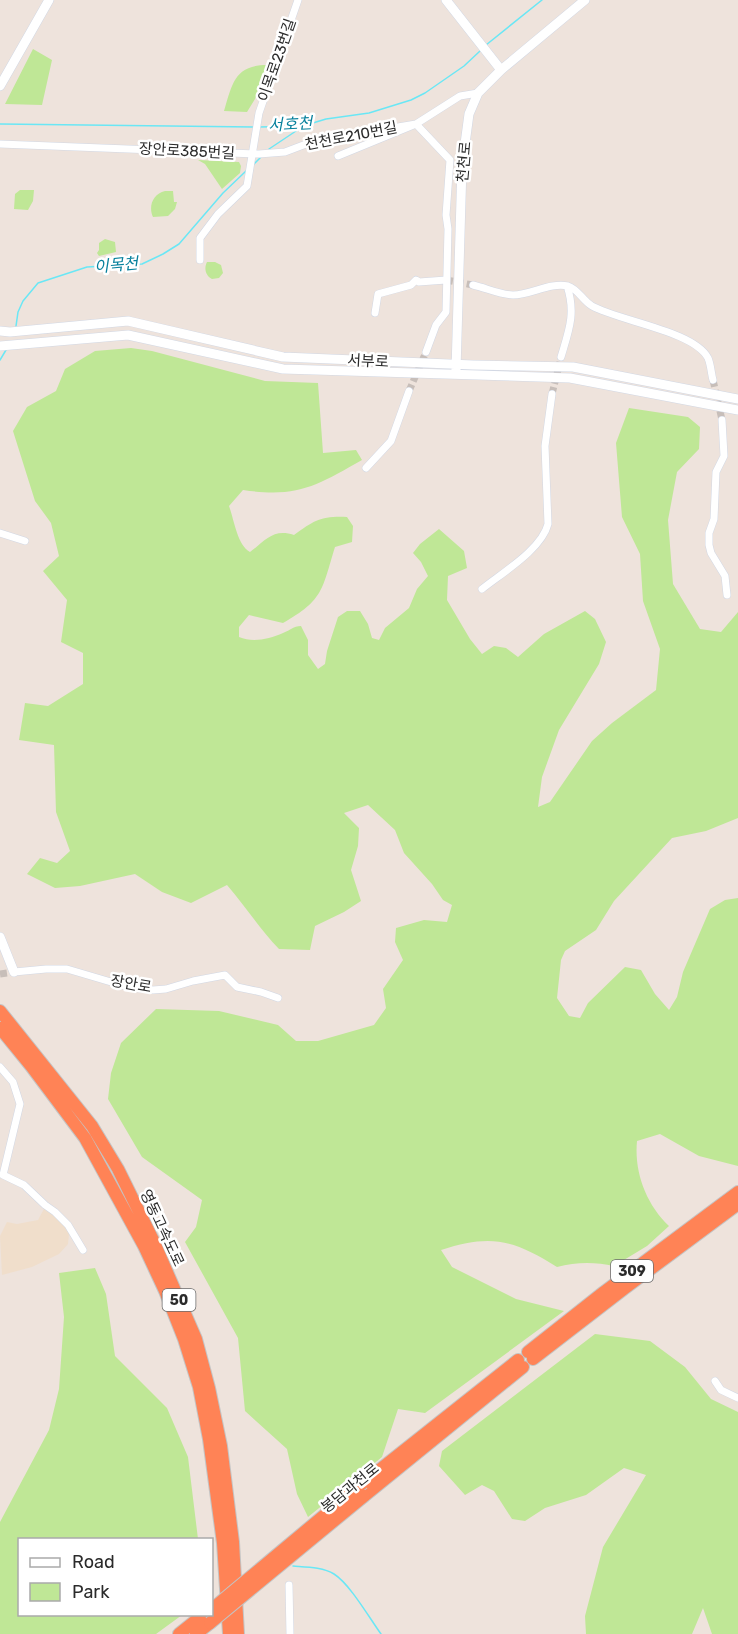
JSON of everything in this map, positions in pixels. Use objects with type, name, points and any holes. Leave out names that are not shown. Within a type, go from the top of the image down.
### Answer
[{"type":"highway","name":"영동고속도로","points":[[0,1011],[97,1134],[118,1169],[153,1240],[196,1339],[221,1446],[233,1542],[238,1634]]},
{"type":"highway","name":"영동고속도로","points":[[0,1028],[85,1138],[144,1246],[184,1340],[199,1387],[209,1439],[223,1543],[229,1634]]},
{"type":"highway","name":"봉담과천로","points":[[526,1360],[604,1292],[738,1192]]},
{"type":"highway","name":"봉담과천로","points":[[213,1608],[526,1360],[738,1204]]},
{"type":"highway","name":"봉담과천로","points":[[213,1614],[364,1489]]},
{"type":"highway","name":"봉담과천로","points":[[179,1634],[207,1619]]},
{"type":"highway","name":"봉담과천로","points":[[196,1634],[207,1619]]},
{"type":"main road","points":[[0,86],[49,0]]},
{"type":"main road","points":[[447,0],[501,70]]},
{"type":"main road","name":"천천로","points":[[456,370],[462,166],[469,114],[478,93],[501,70],[585,0]]},
{"type":"main road","name":"서부로","points":[[0,332],[10,333],[128,321],[283,357],[570,378],[738,410]]},
{"type":"main road","name":"서부로","points":[[0,346],[128,335],[283,369],[456,370],[573,367],[738,399]]},
{"type":"main road","name":"장안로","points":[[0,937],[14,972]]},
{"type":"street","name":"이목로23번길","points":[[250,155],[259,113],[298,0]]},
{"type":"street","name":"천천로210번길","points":[[338,156],[416,124],[460,96],[478,93]]},
{"type":"street","name":"천천로210번길","points":[[250,155],[285,152],[314,141],[416,124]]},
{"type":"street","points":[[416,124],[450,160],[446,215],[448,229],[446,312],[436,325],[426,352]]},
{"type":"street","name":"장안로385번길","points":[[0,144],[161,149],[250,155],[247,184],[218,214],[200,238],[200,260]]},
{"type":"street","points":[[375,313],[378,294],[411,285],[416,280],[419,282],[446,280]]},
{"type":"street","points":[[473,285],[513,295],[567,286],[575,290],[590,305],[611,315],[663,330],[699,348],[709,360],[713,380]]},
{"type":"street","points":[[561,357],[572,321],[572,302],[567,286]]},
{"type":"street","points":[[366,468],[391,441],[409,391]]},
{"type":"street","points":[[482,588],[534,547],[546,532],[548,524],[545,446],[552,393]]},
{"type":"street","points":[[722,420],[724,456],[716,472],[714,519],[709,533],[709,545],[711,553],[725,576],[727,595]]},
{"type":"street","points":[[0,533],[25,541]]},
{"type":"street","name":"장안로","points":[[14,972],[67,969],[128,987],[153,990],[225,975],[237,987],[278,998]]},
{"type":"street","points":[[0,1067],[13,1082],[20,1104],[3,1175],[24,1185],[56,1212],[68,1225],[83,1250]]},
{"type":"street","points":[[715,1381],[721,1390],[738,1398]]},
{"type":"street","points":[[289,1585],[290,1634]]},
{"type":"shaded area","points":[[45,1207],[70,1224],[68,1244],[59,1254],[32,1267],[2,1275],[0,1236],[7,1222],[17,1224],[38,1220]]},
{"type":"green space","points":[[33,49],[52,60],[42,105],[5,104]]},
{"type":"green space","points":[[267,65],[255,99],[247,112],[224,111],[236,78],[247,69]]},
{"type":"green space","points":[[198,160],[239,162],[240,173],[222,189],[205,164]]},
{"type":"green space","points":[[20,190],[34,190],[33,201],[28,210],[14,209],[15,194]]},
{"type":"green space","points":[[165,191],[173,191],[174,202],[177,202],[175,209],[168,216],[153,217],[151,209],[153,201],[157,195]]},
{"type":"green space","points":[[105,239],[115,242],[116,252],[99,256],[97,253],[99,243]]},
{"type":"green space","points":[[207,262],[221,265],[223,273],[219,278],[212,279],[208,276],[205,269]]},
{"type":"green space","points":[[131,348],[152,351],[265,381],[318,383],[323,453],[356,450],[362,460],[306,488],[278,492],[243,490],[229,506],[239,538],[250,552],[275,534],[294,535],[313,522],[324,518],[347,517],[353,526],[352,542],[335,547],[320,592],[307,607],[283,623],[249,615],[239,627],[239,637],[261,640],[301,626],[308,640],[308,655],[318,669],[325,664],[338,617],[347,611],[360,611],[368,624],[372,638],[379,640],[385,628],[409,608],[417,589],[428,576],[413,553],[420,544],[439,529],[464,551],[467,568],[448,576],[447,600],[470,639],[482,654],[494,646],[506,648],[518,657],[544,634],[585,611],[595,619],[606,642],[599,664],[559,730],[542,777],[538,807],[550,802],[592,741],[656,690],[660,649],[643,601],[640,554],[622,517],[616,443],[629,408],[688,417],[700,427],[699,449],[677,472],[668,520],[673,584],[700,629],[721,632],[738,612],[738,818],[706,831],[672,838],[614,901],[596,930],[565,951],[561,960],[557,998],[569,1016],[580,1018],[588,1003],[625,967],[641,970],[655,994],[669,1010],[677,997],[683,972],[710,909],[725,900],[738,898],[738,1166],[699,1156],[660,1134],[637,1141],[638,1164],[643,1187],[654,1208],[669,1226],[647,1246],[614,1266],[586,1263],[557,1267],[527,1250],[501,1242],[474,1242],[441,1250],[452,1267],[516,1299],[564,1311],[425,1413],[398,1409],[382,1457],[308,1517],[297,1494],[287,1449],[245,1411],[238,1338],[185,1242],[196,1227],[202,1200],[142,1157],[108,1099],[111,1073],[121,1043],[156,1009],[219,1011],[278,1025],[296,1041],[318,1041],[374,1025],[386,1008],[383,989],[403,960],[395,942],[396,928],[424,920],[447,922],[452,905],[443,900],[404,853],[395,830],[368,805],[344,813],[359,828],[358,846],[351,870],[361,901],[315,926],[310,950],[279,949],[227,885],[191,903],[162,892],[135,874],[80,886],[55,888],[27,874],[40,858],[57,863],[70,851],[56,812],[54,745],[19,740],[25,703],[48,706],[83,684],[83,653],[61,642],[67,600],[43,571],[59,556],[51,523],[35,501],[13,431],[27,407],[56,391],[65,369],[95,351]]},
{"type":"green space","points":[[95,1268],[106,1294],[115,1356],[167,1408],[188,1457],[198,1538],[18,1538],[18,1616],[181,1616],[156,1634],[0,1634],[0,1522],[49,1430],[59,1389],[64,1317],[59,1273]]},
{"type":"green space","points":[[595,1334],[650,1341],[685,1367],[711,1399],[738,1412],[738,1634],[712,1634],[703,1608],[692,1634],[586,1634],[585,1616],[603,1547],[646,1475],[624,1468],[586,1495],[545,1508],[525,1521],[512,1519],[494,1491],[482,1485],[465,1495],[439,1466],[442,1451]]},
{"type":"waterway","name":"서호천","points":[[486,45],[542,0]]},
{"type":"waterway","name":"서호천","points":[[259,127],[303,126],[326,119],[369,113],[411,100],[464,66],[480,51]]},
{"type":"waterway","name":"서호천","points":[[0,124],[254,127]]},
{"type":"waterway","name":"이목천","points":[[269,149],[302,127]]},
{"type":"waterway","name":"이목천","points":[[254,164],[261,157]]},
{"type":"waterway","name":"이목천","points":[[16,326],[18,312],[23,301],[38,283],[87,267],[142,264],[163,254],[179,244],[223,193],[246,171]]},
{"type":"waterway","name":"이목천","points":[[0,360],[6,350]]},
{"type":"waterway","points":[[293,1566],[320,1569],[334,1574],[353,1593],[381,1634]]},
{"type":"tunnel","points":[[446,280],[473,285]]},
{"type":"tunnel","points":[[409,391],[426,352]]},
{"type":"tunnel","points":[[552,394],[560,362]]},
{"type":"tunnel","points":[[713,380],[722,420]]},
{"type":"tunnel","points":[[0,974],[14,972]]}]
